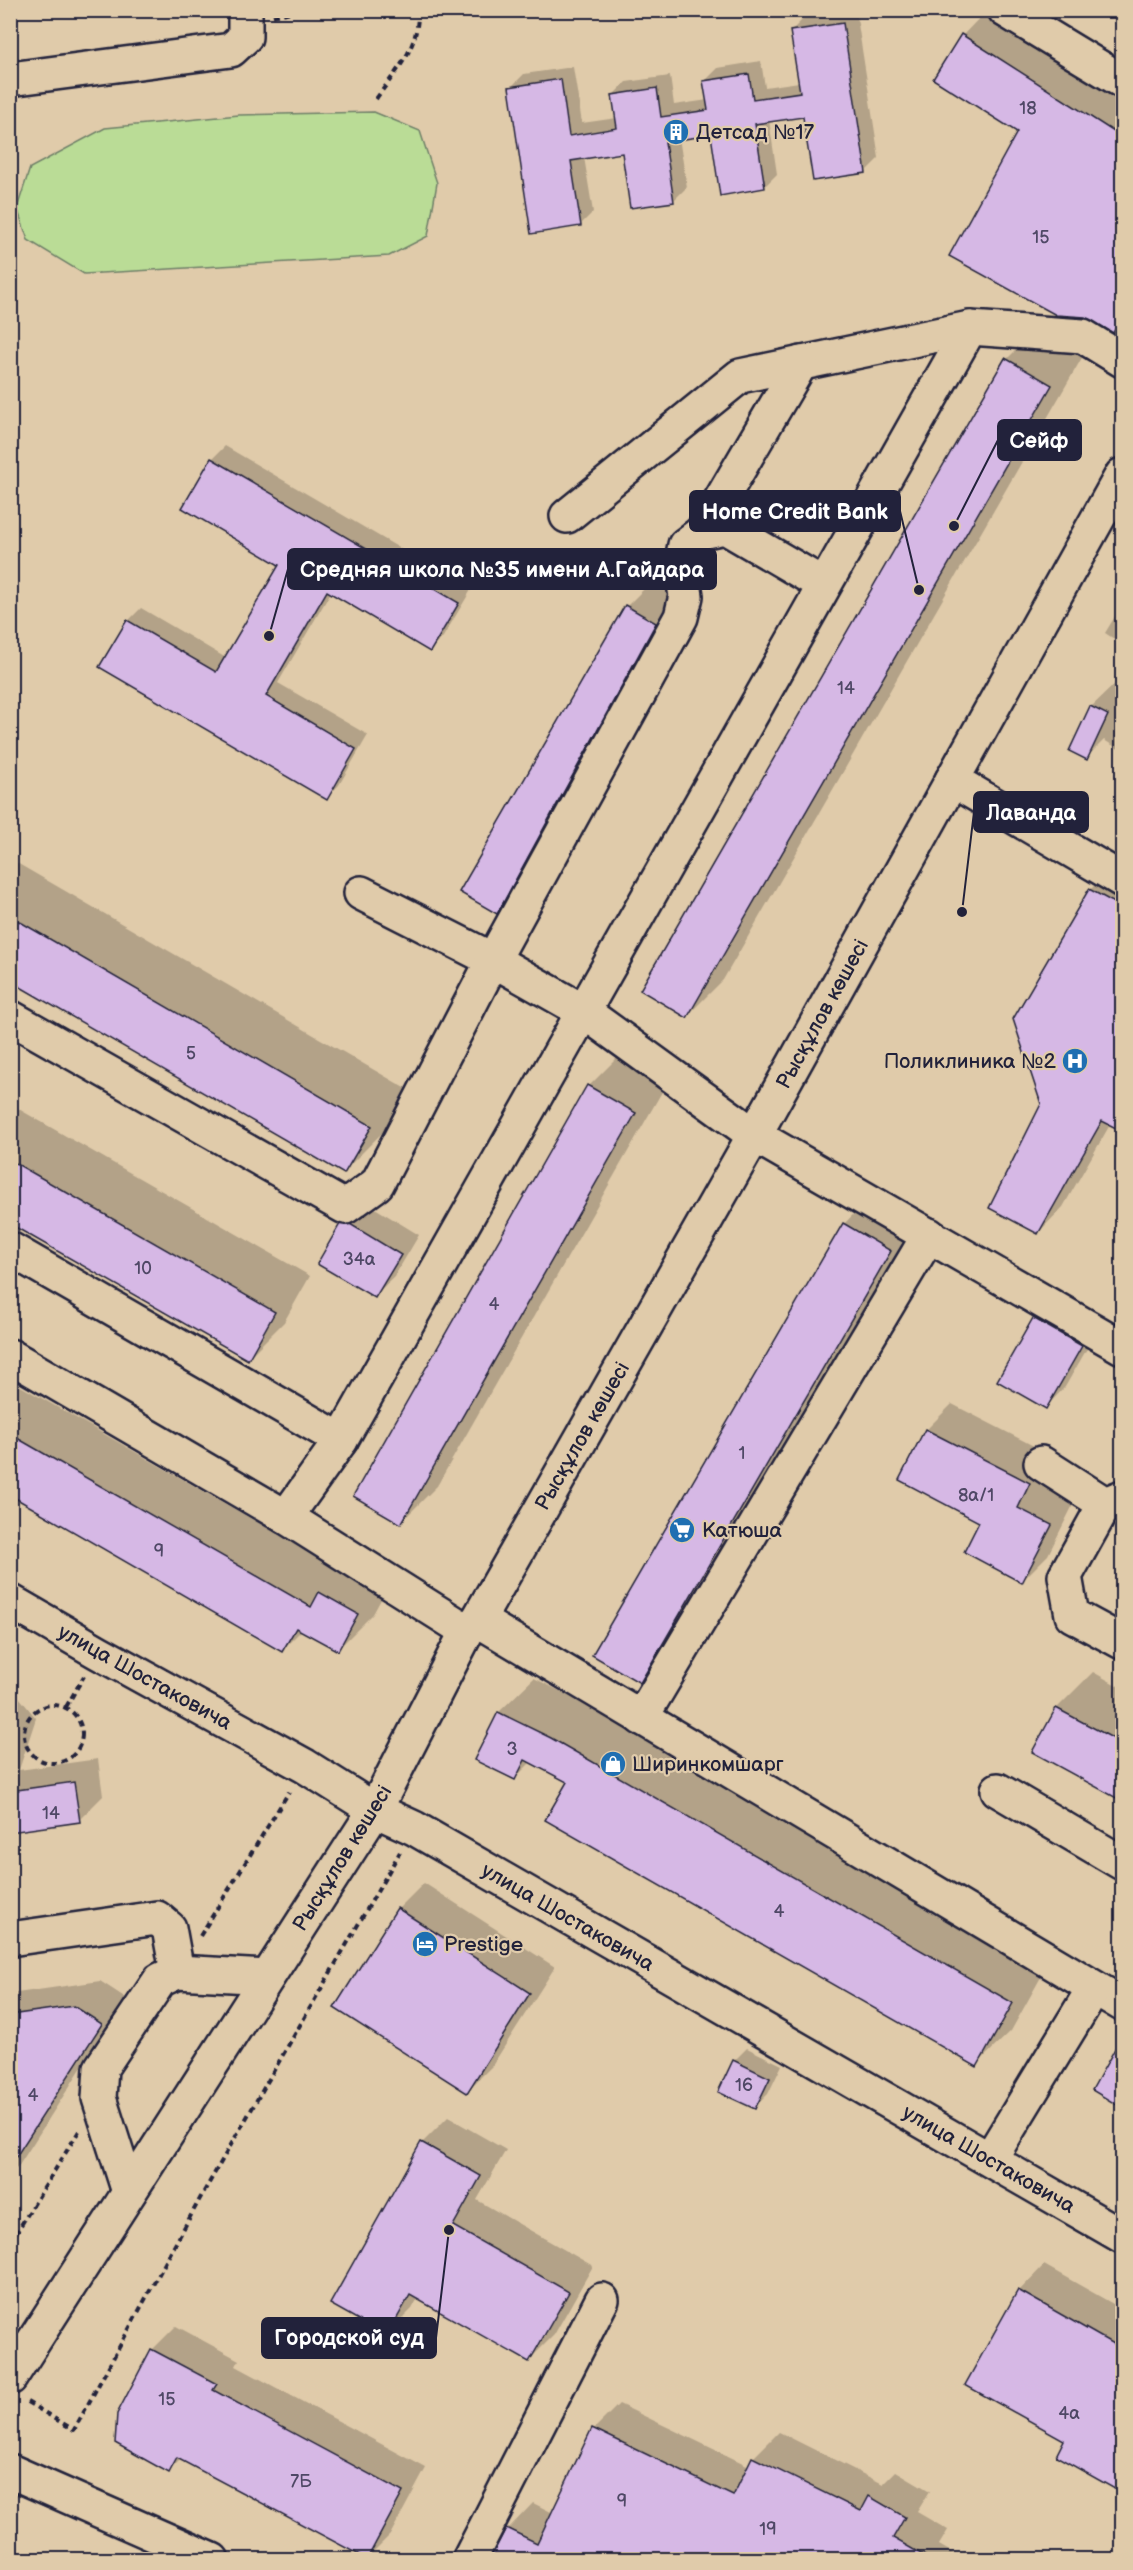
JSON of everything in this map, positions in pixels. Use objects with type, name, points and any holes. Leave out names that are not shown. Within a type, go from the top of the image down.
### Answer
[{"type":"street","points":[[10,79],[231,50],[245,37],[245,10]]},
{"type":"street","points":[[1005,10],[1122,81]]},
{"type":"street","points":[[567,516],[740,376],[970,328],[1083,336],[1122,360]]},
{"type":"street","points":[[286,1517],[341,1440],[970,328]]},
{"type":"street","points":[[10,1017],[345,1207],[377,1184],[493,960],[681,617],[686,596],[681,565],[685,545],[702,531],[801,363]]},
{"type":"street","name":"Рысқұлов көшесі","points":[[15,2387],[129,2192],[375,1810],[472,1625],[754,1134],[1122,475]]},
{"type":"street","points":[[702,531],[725,527],[824,585]]},
{"type":"street","points":[[952,780],[1122,880]]},
{"type":"street","points":[[361,893],[493,960],[583,1011],[754,1134],[1122,1347]]},
{"type":"street","points":[[641,1718],[929,1235]]},
{"type":"street","points":[[10,1249],[341,1440]]},
{"type":"street","points":[[10,1356],[472,1625],[641,1718],[1122,2004]]},
{"type":"street","points":[[1041,1463],[1114,1501],[1065,1576],[1072,1615],[1122,1642]]},
{"type":"street","name":"улица Шостаковича","points":[[10,1601],[305,1766],[375,1810],[414,1828],[1122,2236]]},
{"type":"street","points":[[998,1790],[1122,1863]]},
{"type":"street","points":[[10,1939],[157,1918],[169,1928],[177,1972]]},
{"type":"street","points":[[129,2192],[99,2098],[101,2068],[160,1980],[177,1972],[267,1977]]},
{"type":"street","points":[[990,2159],[1094,1988]]},
{"type":"street","points":[[469,2559],[602,2300]]},
{"type":"street","points":[[10,2471],[212,2559]]},
{"type":"path","points":[[376,99],[414,45],[418,27],[418,10]]},
{"type":"path","points":[[52,1704],[66,1707],[77,1716],[82,1730],[81,1744],[73,1756],[60,1763],[46,1763],[33,1757],[25,1745],[23,1731],[28,1718],[38,1708],[52,1704]]},
{"type":"path","points":[[15,2387],[74,2430],[202,2194],[414,1828]]},
{"type":"path","points":[[10,2242],[19,2228]]},
{"type":"green space","points":[[374,112],[420,131],[437,183],[428,236],[389,256],[84,274],[28,240],[17,208],[30,168],[105,128],[239,115]]},
{"type":"building","name":"Детсад №17","points":[[843,23],[866,173],[813,181],[803,117],[755,124],[765,188],[720,196],[711,135],[665,142],[674,202],[630,208],[622,153],[571,161],[581,226],[531,234],[509,87],[561,79],[569,136],[617,128],[612,95],[657,88],[661,117],[708,110],[703,81],[749,74],[753,99],[800,92],[790,31]]},
{"type":"building","points":[[961,34],[1122,137],[1122,316],[1113,333],[1085,317],[1056,315],[949,256],[1017,132],[933,79]]},
{"type":"building","points":[[1005,358],[1052,385],[687,1018],[640,990]]},
{"type":"building","points":[[211,458],[459,603],[430,652],[327,591],[266,696],[356,749],[327,800],[99,667],[127,620],[216,672],[279,565],[182,508]]},
{"type":"building","points":[[625,605],[656,623],[497,914],[459,892]]},
{"type":"building","points":[[1090,706],[1108,715],[1087,760],[1069,751]]},
{"type":"building","name":"Поликлиника №2","points":[[1089,889],[1122,907],[1122,1131],[1102,1121],[1038,1234],[989,1208],[1041,1104],[1013,1019]]},
{"type":"building","points":[[10,916],[372,1126],[344,1174],[10,981]]},
{"type":"building","points":[[587,1085],[636,1113],[401,1524],[353,1496]]},
{"type":"building","points":[[10,1160],[275,1312],[248,1360],[10,1224]]},
{"type":"building","points":[[843,1223],[891,1251],[640,1683],[592,1655]]},
{"type":"building","points":[[340,1224],[350,1224],[401,1255],[375,1298],[317,1264]]},
{"type":"building","points":[[1033,1318],[1082,1346],[1046,1409],[997,1381]]},
{"type":"building","points":[[925,1429],[1030,1483],[1018,1508],[1052,1525],[1022,1583],[964,1552],[979,1522],[899,1480]]},
{"type":"building","points":[[10,1434],[311,1607],[319,1592],[358,1614],[338,1651],[296,1628],[282,1652],[10,1495]]},
{"type":"building","points":[[1056,1708],[1122,1743],[1122,1801],[1032,1752]]},
{"type":"building","points":[[498,1712],[551,1738],[1013,2003],[977,2067],[545,1820],[567,1782],[525,1760],[515,1780],[474,1760]]},
{"type":"building","points":[[74,1782],[80,1822],[10,1832],[10,1791]]},
{"type":"building","points":[[397,1908],[530,1993],[467,2093],[334,2008]]},
{"type":"building","points":[[74,2006],[102,2024],[10,2166],[10,2015]]},
{"type":"building","points":[[1122,2036],[1122,2108],[1092,2090]]},
{"type":"building","points":[[733,2060],[770,2078],[755,2109],[718,2092]]},
{"type":"building","points":[[421,2142],[481,2176],[453,2226],[569,2292],[529,2362],[410,2295],[387,2336],[330,2304]]},
{"type":"building","points":[[1018,2290],[1122,2349],[1122,2493],[1056,2456],[1064,2440],[965,2385]]},
{"type":"building","points":[[151,2349],[217,2384],[213,2390],[403,2492],[367,2559],[177,2458],[169,2473],[115,2443],[117,2414]]},
{"type":"building","points":[[592,2428],[733,2496],[752,2457],[861,2511],[869,2496],[905,2517],[893,2538],[930,2559],[490,2559],[506,2528],[537,2543]]},
{"type":"place","name":"Детсад №17","points":[[676,132]]},
{"type":"place","name":"Сейф","points":[[954,526]]},
{"type":"place","name":"Home Credit Bank","points":[[919,590]]},
{"type":"place","name":"Средняя школа №35 имени А.Гайдара","points":[[269,636]]},
{"type":"place","name":"Лаванда","points":[[962,912]]},
{"type":"place","name":"Поликлиника №2","points":[[1075,1061]]},
{"type":"place","name":"Катюша","points":[[682,1530]]},
{"type":"place","name":"Ширинкомшарг","points":[[613,1764]]},
{"type":"place","name":"Prestige","points":[[425,1944]]},
{"type":"place","name":"Городской суд","points":[[449,2230]]}]
